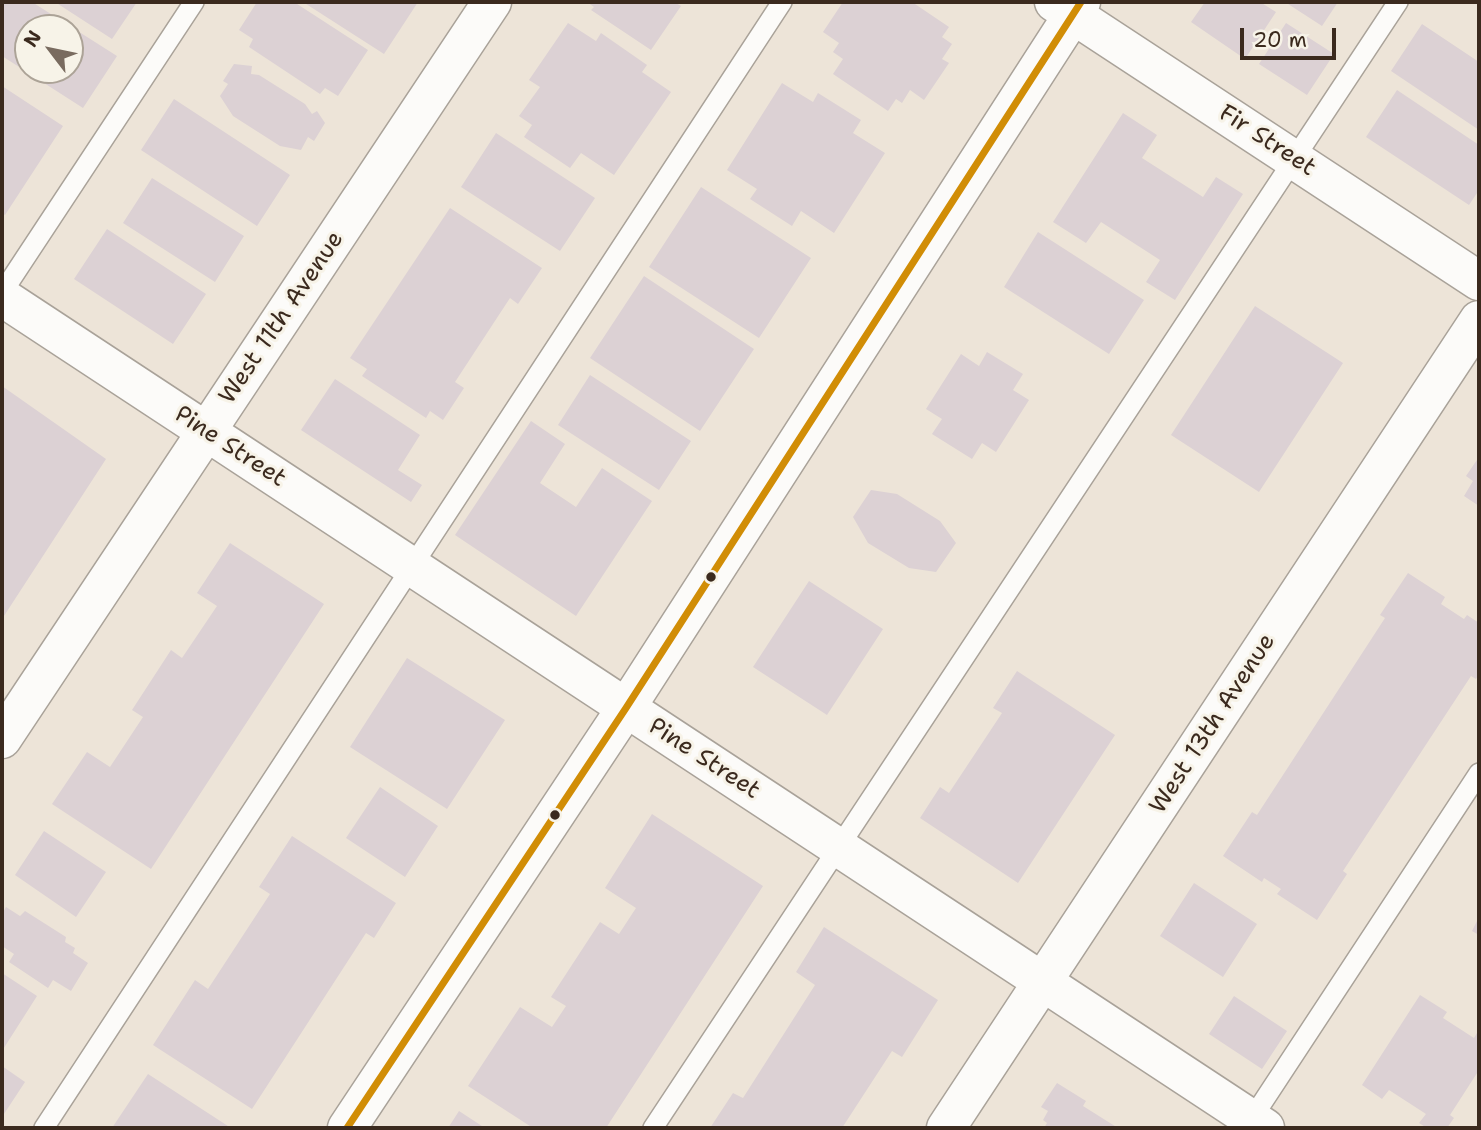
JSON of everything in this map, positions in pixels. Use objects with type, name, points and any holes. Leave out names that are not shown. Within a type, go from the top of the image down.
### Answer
[{"type":"street","name":"West 11th Avenue","points":[[2,739],[492,2]]},
{"type":"street","name":"Fir Street","points":[[1069,6],[1479,281]]},
{"type":"street","points":[[347,1128],[626,708],[1069,6]]},
{"type":"street","name":"Pine Street","points":[[2,295],[1254,1125]]},
{"type":"street","name":"West 13th Avenue","points":[[946,1128],[1479,320]]},
{"type":"lane","points":[[2,295],[194,2]]},
{"type":"lane","points":[[44,1128],[782,2]]},
{"type":"lane","points":[[653,1128],[1398,2]]},
{"type":"lane","points":[[1254,1125],[1479,773]]},
{"type":"building","points":[[4,2],[32,2],[51,14],[14,14],[14,64],[2,56]]},
{"type":"building","points":[[55,2],[137,2],[112,39],[84,21],[84,14],[73,14]]},
{"type":"building","points":[[257,2],[294,2],[368,50],[338,96],[325,88],[320,94],[249,47],[253,39],[239,30]]},
{"type":"building","points":[[303,2],[418,2],[384,54]]},
{"type":"building","points":[[587,2],[674,2],[681,6],[651,50],[591,10],[594,7]]},
{"type":"building","points":[[843,2],[912,2],[949,27],[942,37],[952,44],[942,59],[949,63],[924,100],[910,90],[902,103],[896,99],[888,111],[833,74],[843,59],[833,52],[839,43],[823,32]]},
{"type":"building","points":[[1205,2],[1260,2],[1276,12],[1245,59],[1191,22]]},
{"type":"building","points":[[1285,2],[1338,2],[1322,26]]},
{"type":"building","points":[[568,23],[596,41],[601,33],[647,65],[642,72],[671,92],[614,175],[581,153],[570,168],[524,137],[532,125],[519,116],[540,87],[529,80]]},
{"type":"building","points":[[1286,23],[1334,54],[1307,95],[1259,64]]},
{"type":"building","points":[[1422,24],[1479,62],[1479,130],[1391,71]]},
{"type":"building","points":[[84,35],[117,56],[83,108],[46,84],[84,84]]},
{"type":"building","points":[[234,64],[252,66],[251,74],[259,75],[305,104],[312,114],[317,111],[325,123],[314,141],[308,137],[301,150],[280,146],[233,116],[220,96],[228,84],[223,81]]},
{"type":"building","points":[[782,83],[813,102],[818,93],[861,120],[853,133],[885,153],[834,233],[801,211],[792,226],[750,199],[757,189],[727,170]]},
{"type":"building","points":[[2,86],[63,126],[5,215],[2,213]]},
{"type":"building","points":[[1397,90],[1479,145],[1479,190],[1469,205],[1366,137]]},
{"type":"building","points":[[174,99],[290,175],[257,226],[141,150]]},
{"type":"building","points":[[1123,113],[1157,135],[1142,158],[1203,197],[1216,177],[1243,194],[1175,300],[1146,282],[1160,260],[1101,222],[1086,243],[1053,222]]},
{"type":"building","points":[[496,133],[595,198],[560,251],[461,187]]},
{"type":"building","points":[[152,178],[244,236],[215,282],[123,223]]},
{"type":"building","points":[[701,187],[811,258],[759,338],[649,267]]},
{"type":"building","points":[[450,208],[542,268],[518,304],[510,298],[455,382],[464,388],[443,420],[430,411],[426,418],[362,376],[367,369],[350,358]]},
{"type":"building","points":[[107,229],[206,294],[173,344],[74,279]]},
{"type":"building","points":[[1038,232],[1144,300],[1109,354],[1004,287]]},
{"type":"building","points":[[644,276],[754,349],[700,431],[590,358]]},
{"type":"building","points":[[1255,306],[1343,363],[1259,492],[1171,435]]},
{"type":"building","points":[[987,352],[1023,374],[1013,390],[1029,400],[996,452],[982,443],[972,459],[932,434],[942,419],[926,409],[961,354],[979,366]]},
{"type":"building","points":[[590,375],[691,441],[659,490],[558,425]]},
{"type":"building","points":[[335,379],[420,435],[398,470],[422,485],[411,502],[301,430]]},
{"type":"building","points":[[2,386],[106,459],[2,619]]},
{"type":"building","points":[[531,421],[565,444],[540,483],[576,507],[602,468],[652,501],[576,616],[455,535]]},
{"type":"building","points":[[1479,457],[1479,506],[1464,496],[1473,481],[1466,476]]},
{"type":"building","points":[[871,490],[897,494],[940,521],[956,543],[936,572],[909,568],[868,543],[853,517]]},
{"type":"building","points":[[230,543],[324,604],[151,869],[52,804],[87,752],[110,767],[143,717],[132,710],[171,650],[182,658],[217,606],[197,593]]},
{"type":"building","points":[[1408,573],[1445,597],[1441,604],[1464,619],[1467,615],[1479,623],[1479,674],[1476,679],[1471,676],[1343,871],[1347,874],[1317,920],[1277,894],[1281,889],[1264,878],[1262,882],[1223,856],[1252,812],[1257,815],[1385,618],[1380,615]]},
{"type":"building","points":[[809,581],[883,629],[827,715],[753,667]]},
{"type":"building","points":[[407,658],[505,720],[447,809],[350,747]]},
{"type":"building","points":[[1017,671],[1115,735],[1018,883],[920,818],[940,787],[949,793],[1002,713],[993,708]]},
{"type":"building","points":[[380,787],[438,826],[405,877],[346,838]]},
{"type":"building","points":[[652,814],[763,886],[606,1128],[533,1128],[468,1086],[520,1007],[552,1027],[566,1006],[551,997],[600,922],[619,934],[636,908],[605,888]]},
{"type":"building","points":[[44,831],[106,872],[76,917],[15,875]]},
{"type":"building","points":[[292,836],[396,903],[374,938],[366,933],[252,1109],[153,1045],[195,980],[208,989],[270,894],[259,887]]},
{"type":"building","points":[[1194,883],[1257,924],[1223,977],[1160,936]]},
{"type":"building","points":[[6,907],[20,916],[25,911],[66,937],[65,942],[75,948],[73,953],[88,963],[71,991],[53,980],[48,988],[9,962],[14,954],[2,946],[2,914]]},
{"type":"building","points":[[1479,917],[1479,935],[1472,931]]},
{"type":"building","points":[[824,927],[938,1000],[902,1057],[892,1051],[842,1128],[710,1128],[733,1093],[743,1098],[815,985],[796,972]]},
{"type":"building","points":[[2,973],[37,996],[2,1051]]},
{"type":"building","points":[[1420,995],[1447,1012],[1443,1018],[1474,1038],[1477,1033],[1479,1035],[1479,1070],[1450,1115],[1454,1118],[1447,1128],[1427,1128],[1419,1123],[1426,1114],[1389,1090],[1382,1099],[1362,1085]]},
{"type":"building","points":[[1234,996],[1287,1031],[1262,1069],[1209,1034]]},
{"type":"building","points":[[2,1066],[25,1082],[2,1117]]},
{"type":"building","points":[[148,1074],[231,1128],[112,1128]]},
{"type":"building","points":[[1057,1083],[1086,1101],[1083,1106],[1118,1128],[1044,1128],[1047,1123],[1043,1120],[1048,1111],[1041,1107]]},
{"type":"building","points":[[459,1111],[485,1128],[448,1128]]},
{"type":"transit line","points":[[347,1128],[626,708],[1081,2]]}]
